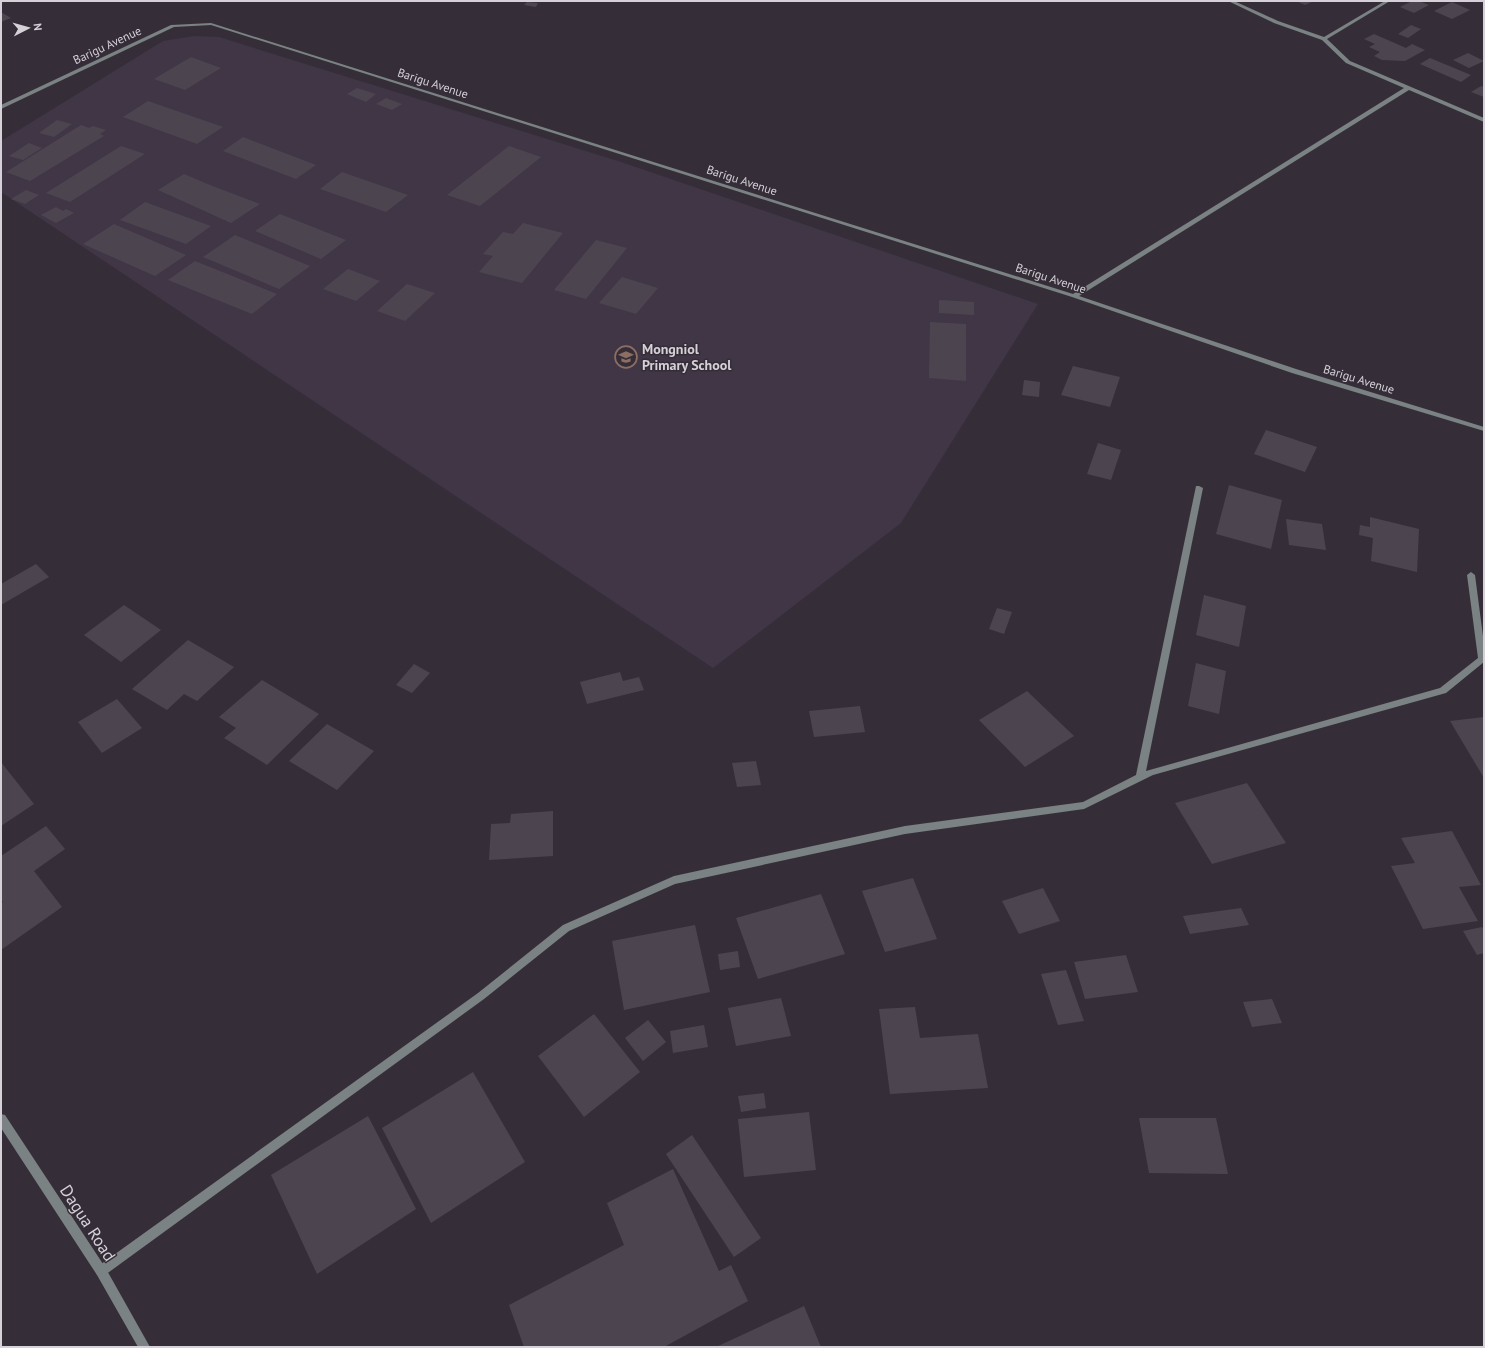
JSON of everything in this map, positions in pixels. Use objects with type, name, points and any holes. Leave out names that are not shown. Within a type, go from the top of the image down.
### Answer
[{"type":"street","points":[[1230,1],[1276,22],[1324,39],[1348,62],[1484,120]]},
{"type":"street","points":[[1324,39],[1388,1]]},
{"type":"street","name":"Barigu Avenue","points":[[1,107],[4,103],[173,26],[211,24],[1074,296],[1294,371],[1484,429]]},
{"type":"street","points":[[1074,296],[1408,88]]},
{"type":"street","points":[[1140,778],[1199,488]]},
{"type":"street","points":[[101,1271],[481,996],[566,928],[674,880],[905,830],[1084,805],[1151,772],[1443,691],[1482,659],[1471,575]]},
{"type":"street","name":"Dagua Road","points":[[1,1119],[101,1271],[144,1347]]},
{"type":"shaded area","name":"Mongniol Primary School","points":[[195,36],[219,37],[621,162],[1038,304],[901,523],[713,668],[1,192],[1,141],[163,41]]},
{"type":"building","points":[[1296,1],[1314,1],[1305,5]]},
{"type":"building","points":[[1412,1],[1419,1],[1429,5],[1414,13],[1400,7]]},
{"type":"building","points":[[527,2],[538,3],[536,7],[524,5]]},
{"type":"building","points":[[1452,2],[1470,10],[1452,19],[1434,11]]},
{"type":"building","points":[[1,12],[11,18],[1,22]]},
{"type":"building","points":[[1411,25],[1421,29],[1408,38],[1398,34]]},
{"type":"building","points":[[1374,34],[1406,48],[1412,44],[1425,50],[1405,61],[1382,60],[1374,56],[1380,52],[1369,47],[1375,44],[1364,39]]},
{"type":"building","points":[[1468,53],[1484,61],[1469,68],[1453,60]]},
{"type":"building","points":[[191,57],[221,68],[185,90],[154,79]]},
{"type":"building","points":[[1430,58],[1471,75],[1461,82],[1420,64]]},
{"type":"building","points":[[1481,86],[1484,87],[1484,97],[1471,92]]},
{"type":"building","points":[[357,88],[376,94],[366,102],[347,94]]},
{"type":"building","points":[[386,98],[402,104],[392,110],[376,104]]},
{"type":"building","points":[[148,101],[223,127],[197,144],[123,117]]},
{"type":"building","points":[[57,120],[72,124],[54,137],[39,133]]},
{"type":"building","points":[[81,125],[89,128],[93,126],[106,130],[100,134],[104,136],[30,181],[6,172]]},
{"type":"building","points":[[243,137],[316,165],[296,179],[223,151]]},
{"type":"building","points":[[29,143],[42,148],[23,160],[9,156]]},
{"type":"building","points":[[121,146],[145,154],[70,202],[46,193]]},
{"type":"building","points":[[509,146],[541,157],[480,206],[447,195]]},
{"type":"building","points":[[342,172],[408,195],[386,212],[320,189]]},
{"type":"building","points":[[184,174],[260,204],[231,223],[158,190]]},
{"type":"building","points":[[26,190],[39,195],[25,204],[11,199]]},
{"type":"building","points":[[145,202],[211,226],[186,244],[120,220]]},
{"type":"building","points":[[56,207],[63,211],[66,209],[74,213],[56,223],[41,215]]},
{"type":"building","points":[[280,214],[346,240],[321,259],[255,231]]},
{"type":"building","points":[[523,223],[563,233],[522,283],[479,272],[493,256],[483,254],[503,232],[513,234]]},
{"type":"building","points":[[114,224],[186,255],[155,276],[83,244]]},
{"type":"building","points":[[235,235],[310,266],[279,289],[203,257]]},
{"type":"building","points":[[596,240],[627,248],[586,299],[554,290]]},
{"type":"building","points":[[195,261],[277,294],[252,314],[168,280]]},
{"type":"building","points":[[348,269],[380,281],[356,301],[323,289]]},
{"type":"building","points":[[622,277],[658,288],[636,314],[599,303]]},
{"type":"building","points":[[407,284],[435,293],[405,321],[377,311]]},
{"type":"building","points":[[939,300],[974,302],[974,315],[939,313]]},
{"type":"building","points":[[930,322],[966,324],[966,381],[929,378]]},
{"type":"building","points":[[1073,366],[1120,377],[1110,407],[1061,395]]},
{"type":"building","points":[[1024,380],[1040,382],[1039,397],[1022,395]]},
{"type":"building","points":[[1266,430],[1317,447],[1305,472],[1254,454]]},
{"type":"building","points":[[1098,443],[1121,450],[1111,480],[1087,474]]},
{"type":"building","points":[[1229,485],[1282,500],[1271,549],[1216,534]]},
{"type":"building","points":[[1370,517],[1419,529],[1417,572],[1371,561],[1373,538],[1359,535],[1360,525],[1370,527]]},
{"type":"building","points":[[1286,519],[1322,524],[1326,550],[1289,545]]},
{"type":"building","points":[[36,564],[49,577],[1,605],[1,584]]},
{"type":"building","points":[[1204,595],[1246,606],[1239,647],[1196,635]]},
{"type":"building","points":[[124,605],[161,630],[121,662],[84,635]]},
{"type":"building","points":[[997,608],[1012,612],[1004,634],[989,629]]},
{"type":"building","points":[[188,640],[234,667],[197,701],[184,694],[167,710],[132,689]]},
{"type":"building","points":[[1196,663],[1226,671],[1219,714],[1188,706]]},
{"type":"building","points":[[414,664],[430,673],[412,693],[396,685]]},
{"type":"building","points":[[620,672],[623,681],[639,677],[644,690],[587,704],[580,682]]},
{"type":"building","points":[[262,680],[319,714],[267,765],[224,738],[236,728],[219,717]]},
{"type":"building","points":[[1027,691],[1074,736],[1025,767],[979,720]]},
{"type":"building","points":[[117,699],[142,728],[102,753],[78,722]]},
{"type":"building","points":[[860,706],[865,732],[814,737],[809,711]]},
{"type":"building","points":[[1484,717],[1484,778],[1450,721]]},
{"type":"building","points":[[327,724],[374,751],[337,790],[289,761]]},
{"type":"building","points":[[756,761],[761,785],[737,787],[732,763]]},
{"type":"building","points":[[1,762],[34,804],[1,826]]},
{"type":"building","points":[[1247,783],[1286,843],[1212,864],[1175,803]]},
{"type":"building","points":[[553,811],[553,856],[489,860],[491,824],[510,823],[511,814]]},
{"type":"building","points":[[46,826],[65,849],[34,871],[62,907],[1,950],[1,904],[3,902],[1,900],[1,856]]},
{"type":"building","points":[[1452,831],[1481,885],[1459,887],[1478,921],[1423,929],[1391,866],[1415,863],[1401,838]]},
{"type":"building","points":[[913,878],[937,939],[885,952],[862,891]]},
{"type":"building","points":[[1043,888],[1060,921],[1019,934],[1002,901]]},
{"type":"building","points":[[821,894],[845,954],[758,979],[736,918]]},
{"type":"building","points":[[1241,908],[1249,925],[1190,934],[1183,916]]},
{"type":"building","points":[[695,925],[710,992],[624,1010],[612,941]]},
{"type":"building","points":[[1482,927],[1484,930],[1484,953],[1477,955],[1463,931]]},
{"type":"building","points":[[738,951],[740,967],[720,970],[718,954]]},
{"type":"building","points":[[1126,955],[1138,992],[1085,999],[1074,962]]},
{"type":"building","points":[[1066,970],[1084,1021],[1058,1025],[1041,974]]},
{"type":"building","points":[[781,998],[791,1036],[736,1046],[728,1008]]},
{"type":"building","points":[[1272,999],[1282,1023],[1252,1027],[1243,1002]]},
{"type":"building","points":[[915,1007],[920,1038],[978,1034],[988,1088],[890,1094],[879,1009]]},
{"type":"building","points":[[594,1014],[640,1072],[584,1117],[538,1056]]},
{"type":"building","points":[[648,1020],[666,1042],[643,1061],[625,1038]]},
{"type":"building","points":[[704,1025],[708,1047],[673,1053],[670,1031]]},
{"type":"building","points":[[473,1072],[525,1162],[431,1223],[382,1128]]},
{"type":"building","points":[[764,1093],[766,1108],[741,1112],[738,1096]]},
{"type":"building","points":[[809,1112],[816,1170],[744,1177],[738,1119]]},
{"type":"building","points":[[368,1116],[416,1209],[317,1274],[271,1175]]},
{"type":"building","points":[[1139,1118],[1216,1118],[1228,1174],[1149,1173]]},
{"type":"building","points":[[692,1135],[761,1238],[734,1257],[666,1154]]},
{"type":"building","points":[[673,1169],[719,1271],[731,1265],[748,1301],[664,1347],[524,1347],[509,1305],[624,1245],[607,1203]]},
{"type":"building","points":[[804,1306],[821,1347],[716,1347]]},
{"type":"place","name":"Mongniol Primary School","points":[[626,357]]}]
